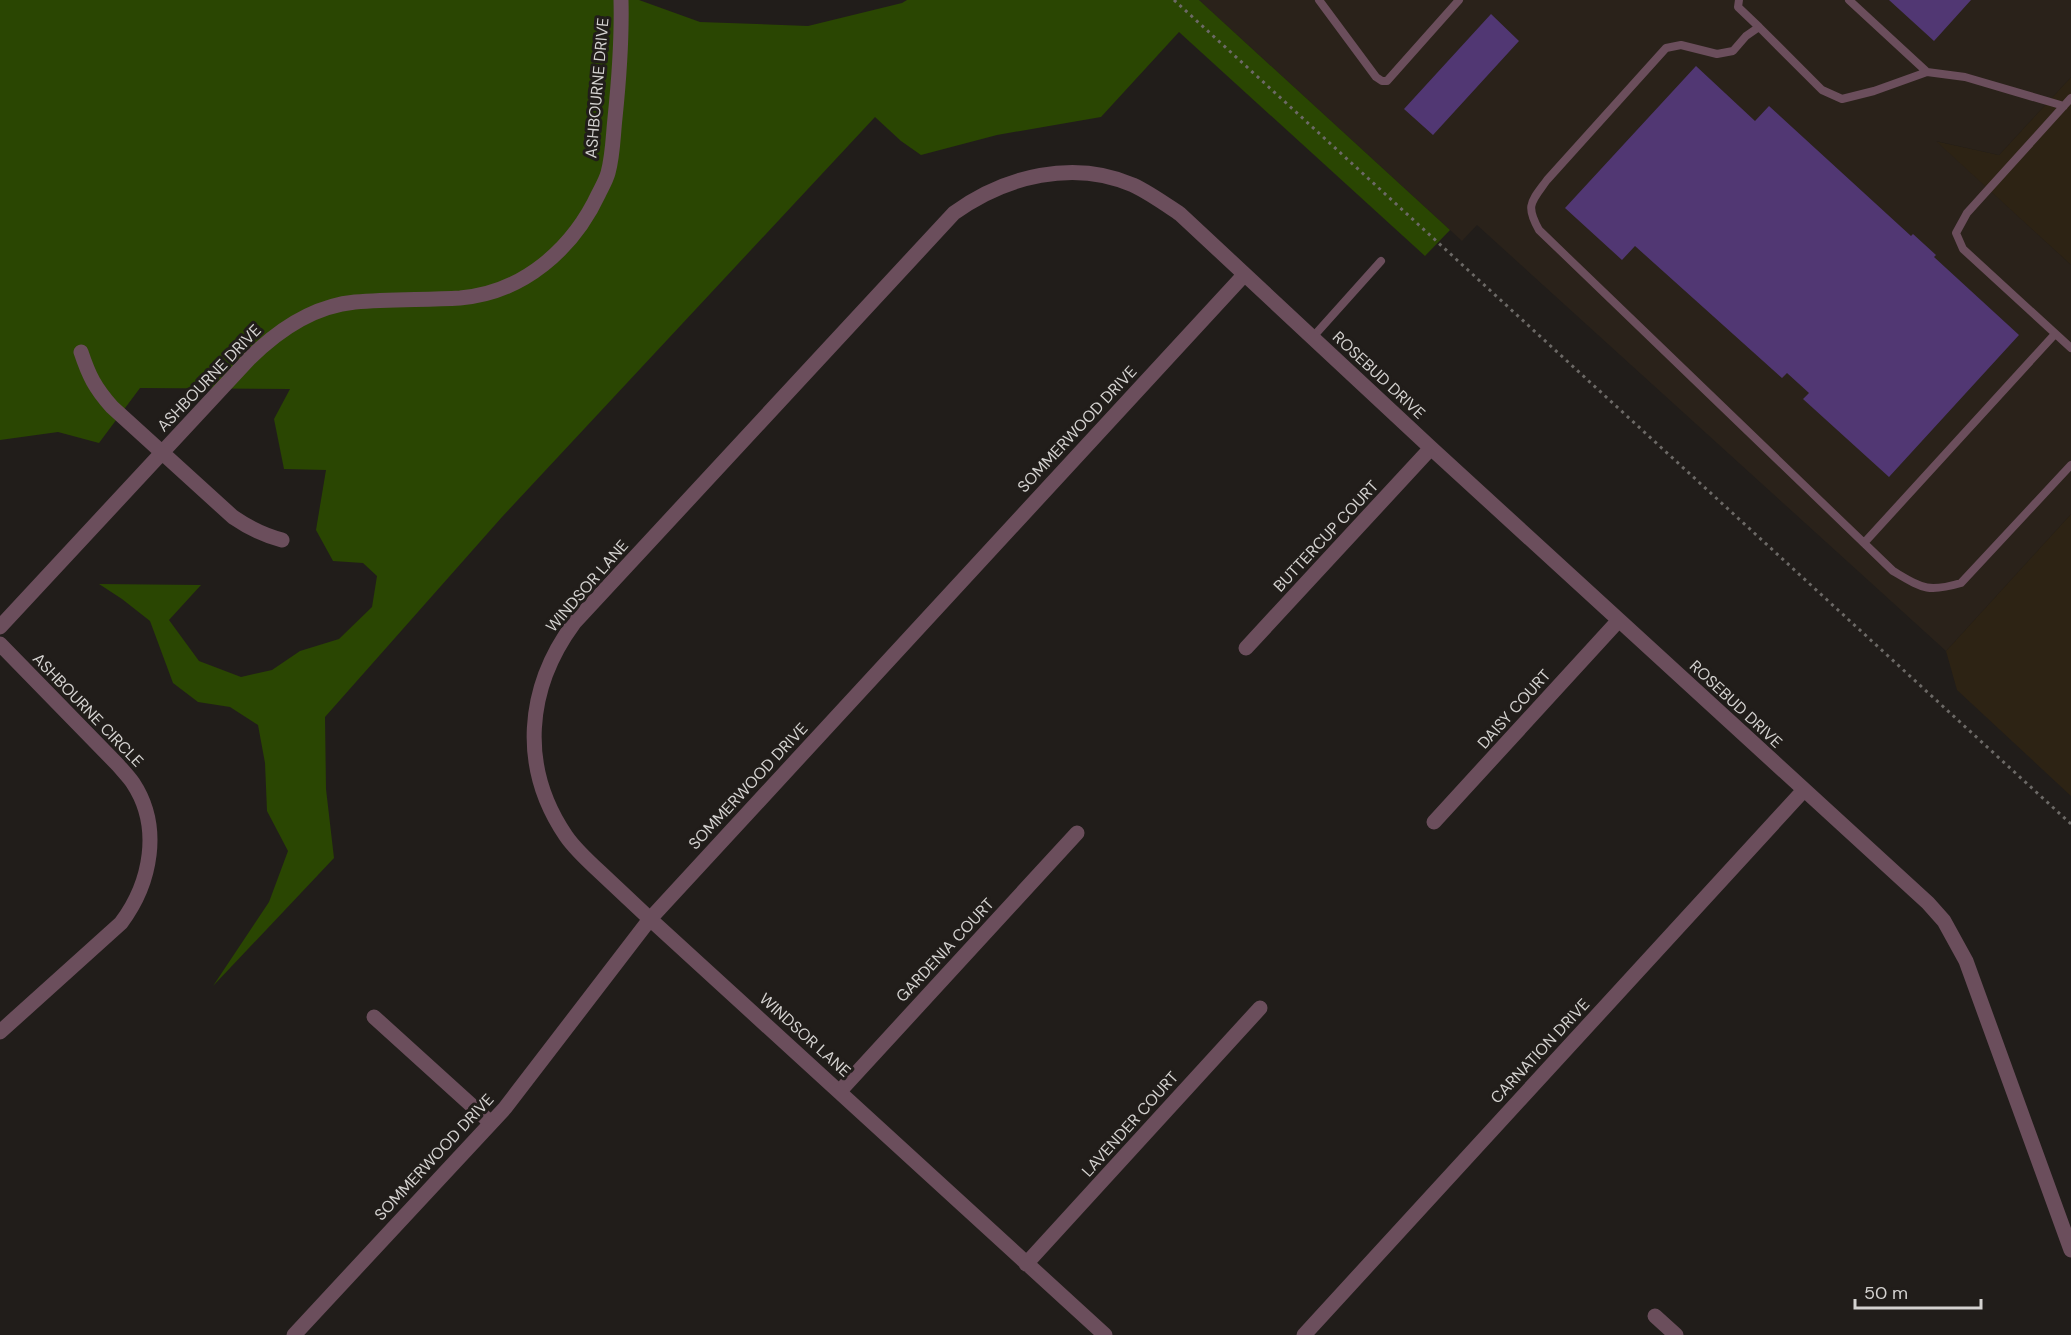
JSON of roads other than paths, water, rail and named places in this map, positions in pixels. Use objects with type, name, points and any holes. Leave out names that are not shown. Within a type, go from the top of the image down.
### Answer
[{"type":"street","name":"ASHBOURNE DRIVE","points":[[0,627],[264,344],[284,329],[308,315],[354,302],[477,296],[502,289],[524,279],[559,252],[588,216],[608,174],[618,93],[621,0]]},
{"type":"street","name":"WINDSOR LANE","points":[[1105,1335],[580,853],[566,837],[554,816],[541,784],[535,759],[533,731],[535,709],[547,668],[556,648],[574,623],[954,213],[981,195],[1019,180],[1056,173],[1083,172],[1108,176],[1155,196],[1180,214],[1244,275]]},
{"type":"street","name":"ROSEBUD DRIVE","points":[[1244,275],[1803,791],[1904,880],[1944,921],[1966,961],[2071,1250]]},
{"type":"street","name":"SOMMERWOOD DRIVE","points":[[294,1335],[505,1108],[650,919],[1244,275]]},
{"type":"street","points":[[81,352],[88,375],[96,389],[162,453],[233,517],[266,536],[282,540]]},
{"type":"street","name":"BUTTERCUP COURT","points":[[1246,648],[1431,448]]},
{"type":"street","name":"DAISY COURT","points":[[1434,822],[1619,620]]},
{"type":"street","name":"ASHBOURNE CIRCLE","points":[[0,644],[118,765],[133,784],[149,823],[150,849],[148,865],[138,896],[121,922],[0,1032]]},
{"type":"street","name":"CARNATION DRIVE","points":[[1304,1335],[1803,791]]},
{"type":"street","name":"GARDENIA COURT","points":[[840,1091],[1077,833]]},
{"type":"street","name":"LAVENDER COURT","points":[[1026,1264],[1260,1008]]},
{"type":"street","points":[[374,1017],[490,1123]]},
{"type":"street","points":[[1655,1316],[1676,1335]]},
{"type":"lane","points":[[1319,0],[1376,78],[1387,81],[1460,0]]},
{"type":"lane","points":[[1739,0],[1738,7],[1822,90],[1842,99],[1874,91],[1927,72],[1965,77],[2064,106]]},
{"type":"lane","points":[[1849,0],[1927,72]]},
{"type":"lane","points":[[1759,27],[1746,36],[1733,51],[1717,54],[1680,45],[1666,48],[1547,180],[1532,201],[1530,214],[1539,230],[1893,571],[1920,587],[1939,590],[1960,583],[2071,465]]},
{"type":"lane","points":[[2071,98],[1967,213],[1956,233],[1963,249],[2071,348]]},
{"type":"lane","points":[[1312,338],[1381,261]]},
{"type":"lane","points":[[1864,543],[2055,333]]}]
